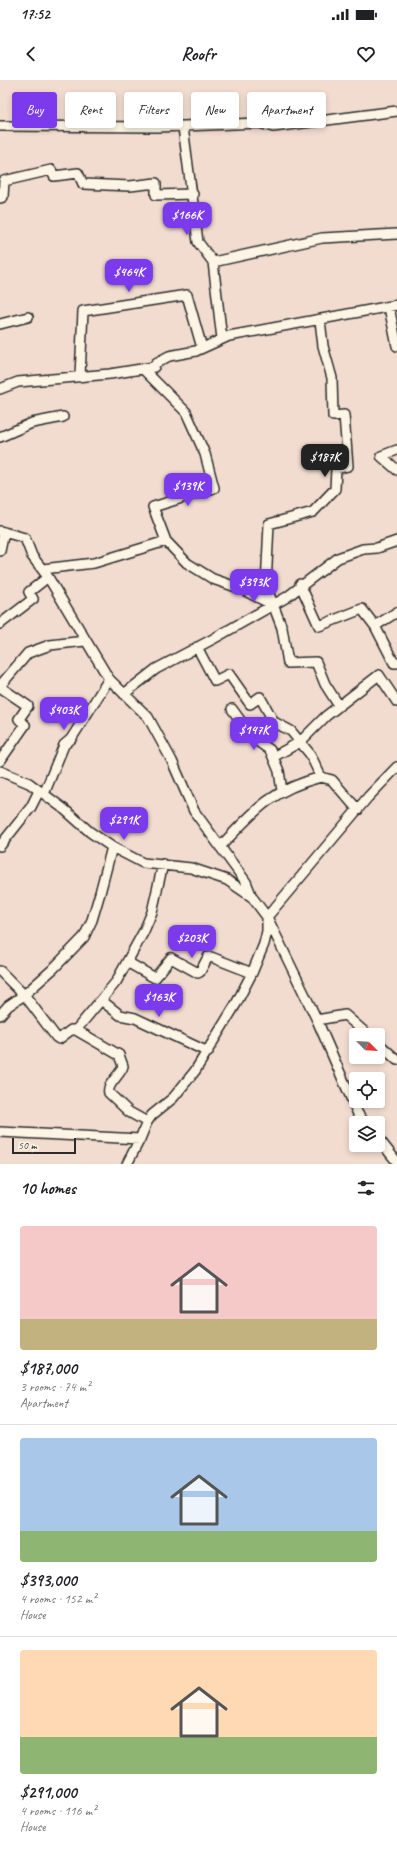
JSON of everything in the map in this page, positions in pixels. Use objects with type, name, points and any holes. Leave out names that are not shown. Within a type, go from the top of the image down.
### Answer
[{"type":"street","points":[[0,126],[184,127],[258,123],[274,127],[397,111]]},
{"type":"street","points":[[184,127],[198,242],[213,262],[222,339]]},
{"type":"street","points":[[0,198],[3,197],[4,181],[51,170],[54,176],[78,173],[83,184],[130,186],[156,183],[156,195],[193,194]]},
{"type":"street","points":[[213,262],[322,238],[397,234]]},
{"type":"street","points":[[80,376],[83,311],[187,295],[202,348]]},
{"type":"street","points":[[0,389],[18,382],[154,368],[156,363],[169,356],[196,351],[222,339],[253,331],[393,306],[397,346]]},
{"type":"street","points":[[0,324],[28,317]]},
{"type":"street","points":[[320,320],[323,346],[332,378],[333,416],[344,415],[348,466],[336,469],[335,489],[312,512],[268,524],[266,586],[282,628],[288,663],[316,662],[325,684],[339,706]]},
{"type":"street","points":[[143,369],[186,412],[205,454],[214,488],[153,507],[166,541],[187,563],[213,579],[239,588],[273,605]]},
{"type":"street","points":[[0,437],[32,423],[63,417]]},
{"type":"street","points":[[397,450],[381,456],[397,470]]},
{"type":"street","points":[[0,551],[2,532],[25,538],[32,556],[43,569],[109,679],[148,717],[172,761],[194,811],[246,882],[252,897],[267,917],[317,1020],[360,1116]]},
{"type":"street","points":[[43,569],[94,563],[166,541]]},
{"type":"street","points":[[124,694],[156,669],[273,605],[338,558],[363,549],[377,548],[397,541]]},
{"type":"street","points":[[0,624],[33,600],[30,592],[48,578]]},
{"type":"street","points":[[301,585],[319,626],[362,609],[375,626],[394,663],[397,663]]},
{"type":"street","points":[[375,626],[397,612]]},
{"type":"street","points":[[0,761],[25,725],[19,719],[28,706],[0,686],[28,653],[50,645],[85,641]]},
{"type":"street","points":[[197,647],[215,681],[229,674],[250,704],[260,697],[274,722],[291,731],[310,754],[321,777]]},
{"type":"street","points":[[273,757],[300,742],[326,716],[379,675],[397,702]]},
{"type":"street","points":[[0,846],[41,792],[64,745],[71,739],[109,679]]},
{"type":"street","points":[[232,709],[253,738],[270,750],[279,771],[282,791]]},
{"type":"street","points":[[127,1164],[147,1122],[186,1084],[208,1052],[252,973],[264,944],[267,917],[358,810],[397,767]]},
{"type":"street","points":[[0,771],[29,783],[90,832],[112,847],[143,863],[191,868],[227,880],[252,897]]},
{"type":"street","points":[[220,847],[254,811],[282,791],[299,783],[321,777],[332,780],[358,810]]},
{"type":"street","points":[[0,1015],[8,1006],[24,995],[53,969],[84,937],[92,920],[112,847]]},
{"type":"street","points":[[76,1030],[116,982],[127,962],[152,912],[163,864]]},
{"type":"street","points":[[127,962],[155,978],[171,958],[198,973],[208,957],[211,957],[252,973]]},
{"type":"street","points":[[0,971],[24,995],[56,1037],[59,1039],[71,1030],[76,1030],[121,1057],[122,1069],[109,1087],[109,1093],[128,1112],[147,1122]]},
{"type":"street","points":[[101,1000],[120,1015],[135,1018],[208,1052]]},
{"type":"street","points":[[317,1020],[345,1015],[360,1028]]},
{"type":"street","points":[[385,1049],[397,1060]]},
{"type":"street","points":[[0,1132],[140,1139]]},
{"type":"street","points":[[385,1147],[397,1162]]}]
